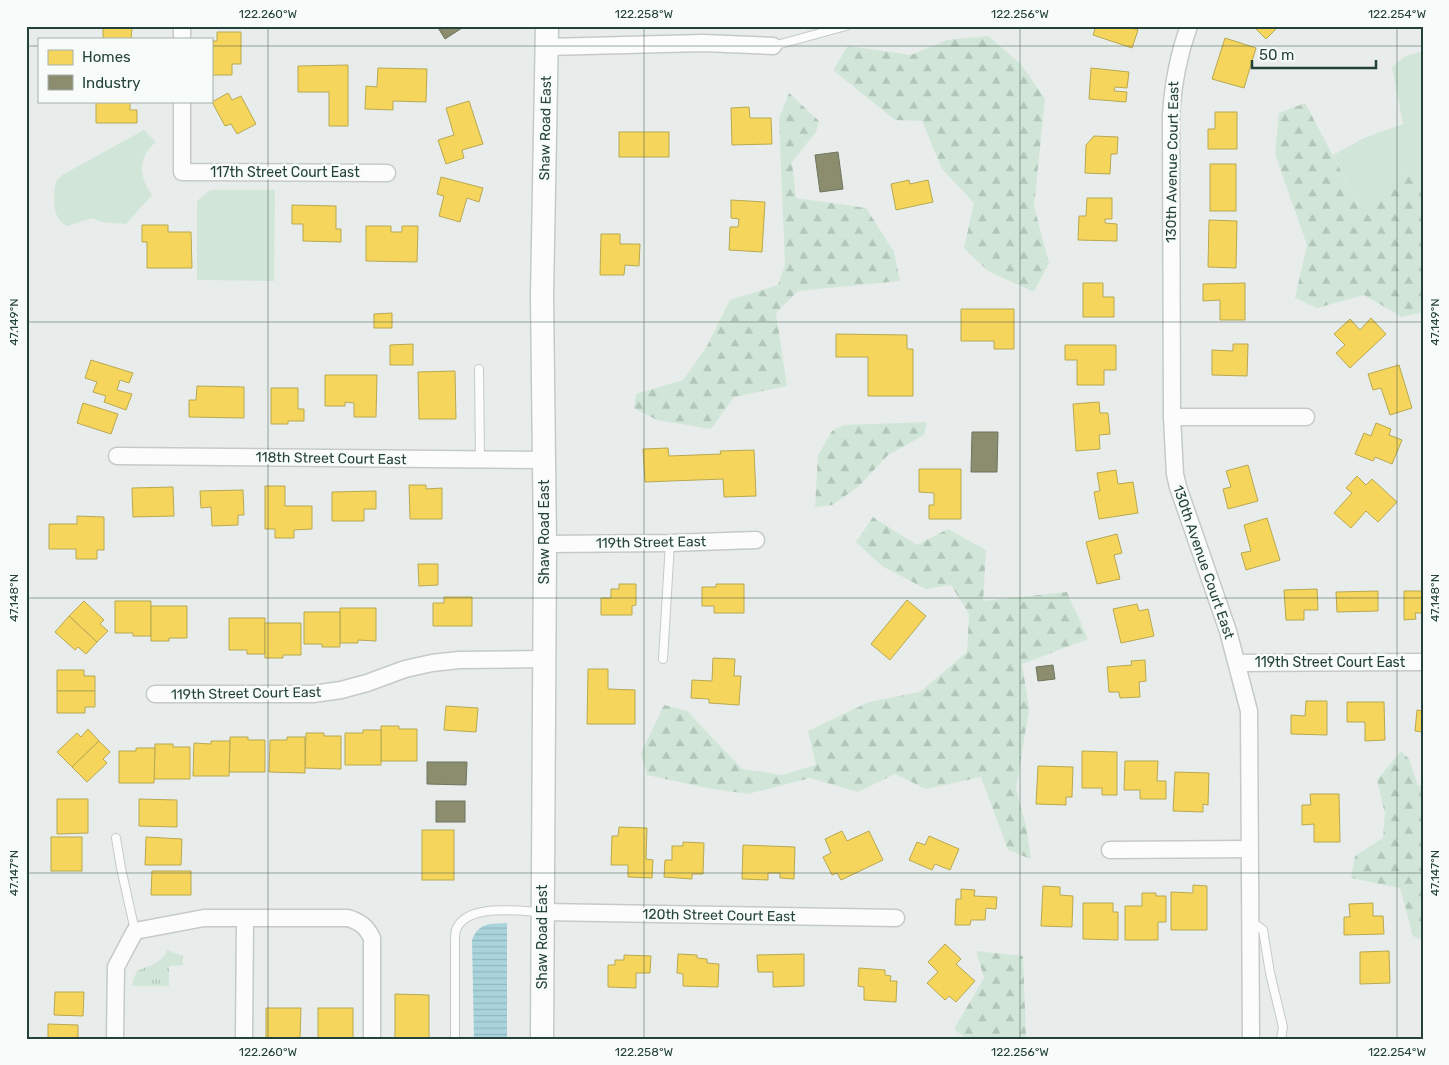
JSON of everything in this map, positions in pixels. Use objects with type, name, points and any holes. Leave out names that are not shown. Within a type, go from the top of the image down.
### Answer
[{"type":"main road","name":"Shaw Road East","points":[[542,1039],[545,544],[542,296],[547,37]]},
{"type":"street","name":"130th Avenue Court East","points":[[1188,26],[1176,64],[1171,115],[1172,417],[1175,474],[1228,632],[1249,711],[1250,1039]]},
{"type":"street","points":[[547,37],[773,46]]},
{"type":"street","name":"117th Street Court East","points":[[182,102],[182,172],[387,172]]},
{"type":"street","points":[[1172,417],[1306,417]]},
{"type":"street","name":"118th Street Court East","points":[[117,456],[544,460]]},
{"type":"street","name":"119th Street East","points":[[545,544],[756,540]]},
{"type":"street","name":"119th Street Court East","points":[[155,694],[314,694],[341,690],[405,669],[432,663],[459,660],[543,659]]},
{"type":"street","name":"119th Street Court East","points":[[1237,663],[1423,662]]},
{"type":"street","points":[[1110,850],[1249,849]]},
{"type":"street","name":"120th Street Court East","points":[[543,912],[896,918]]},
{"type":"street","points":[[115,1039],[116,967],[134,931],[204,918],[348,918],[360,922],[368,929],[372,938],[372,1039]]},
{"type":"street","points":[[244,1039],[245,919]]},
{"type":"lane","points":[[773,46],[846,26]]},
{"type":"lane","points":[[479,370],[480,459]]},
{"type":"lane","points":[[663,659],[670,543]]},
{"type":"lane","points":[[116,838],[134,931]]},
{"type":"lane","points":[[455,1039],[455,931],[468,916],[478,912],[543,912]]},
{"type":"lane","points":[[1250,919],[1262,930],[1283,1027],[1281,1039]]},
{"type":"green space","points":[[601,26],[752,26],[750,28]]},
{"type":"green space","points":[[988,36],[1021,64],[1045,99],[1034,206],[1049,263],[1034,292],[988,271],[964,248],[974,203],[942,169],[922,121],[895,120],[833,70],[848,46],[911,55],[947,40]]},
{"type":"green space","points":[[1423,51],[1423,181],[1403,171],[1376,202],[1359,205],[1333,155],[1364,138],[1403,124],[1392,67],[1406,56]]},
{"type":"green space","points":[[789,93],[819,121],[816,132],[792,162],[796,198],[866,208],[894,252],[900,281],[798,291],[776,313],[787,386],[734,397],[711,429],[657,420],[634,408],[636,394],[683,380],[707,346],[730,300],[778,285],[785,265],[779,119]]},
{"type":"green space","points":[[1305,103],[1359,205],[1376,201],[1403,171],[1423,181],[1423,312],[1402,317],[1364,295],[1317,308],[1295,298],[1307,245],[1275,154],[1279,113]]},
{"type":"green space","points":[[144,130],[156,142],[146,154],[142,167],[144,181],[152,195],[126,224],[101,222],[92,218],[67,226],[62,222],[58,218],[54,206],[56,181],[62,175]]},
{"type":"green space","points":[[210,190],[275,190],[274,281],[197,280],[197,201]]},
{"type":"green space","points":[[927,422],[924,435],[888,455],[858,487],[832,505],[815,507],[818,455],[832,431],[844,425]]},
{"type":"green space","points":[[873,517],[917,545],[948,529],[986,550],[983,601],[1067,592],[1088,639],[1022,664],[1029,709],[1016,789],[1026,826],[1031,859],[1008,850],[981,777],[926,789],[895,774],[858,792],[810,778],[748,794],[707,788],[647,775],[641,753],[664,705],[687,711],[742,769],[782,775],[816,765],[808,731],[869,702],[920,692],[967,652],[969,614],[951,585],[926,589],[882,566],[856,542]]},
{"type":"green space","points":[[1401,751],[1409,759],[1418,786],[1423,784],[1423,940],[1413,936],[1400,888],[1351,878],[1355,856],[1383,838],[1385,814],[1377,780]]},
{"type":"green space","points":[[167,950],[183,956],[183,965],[169,966],[169,986],[132,986],[137,971],[158,961],[165,955]]},
{"type":"green space","points":[[976,951],[1023,956],[1026,1039],[967,1039],[954,1029],[984,978]]},
{"type":"water","points":[[507,923],[507,1039],[474,1039],[472,940],[478,930],[486,925]]},
{"type":"building: Homes","points":[[1096,26],[1127,26],[1138,30],[1132,48],[1093,35]]},
{"type":"building: Homes","points":[[1253,26],[1279,26],[1266,39]]},
{"type":"building: Homes","points":[[103,28],[132,28],[131,38],[103,38]]},
{"type":"building: Homes","points":[[217,32],[241,32],[241,64],[232,64],[232,75],[212,75],[212,41],[217,41]]},
{"type":"building: Homes","points":[[1225,38],[1256,48],[1244,88],[1212,79]]},
{"type":"building: Homes","points":[[348,65],[348,126],[329,126],[329,92],[298,92],[298,66]]},
{"type":"building: Homes","points":[[378,68],[427,69],[426,102],[393,101],[393,110],[365,109],[366,86],[377,87]]},
{"type":"building: Homes","points":[[1091,68],[1129,72],[1127,88],[1115,87],[1114,91],[1127,92],[1126,102],[1089,99]]},
{"type":"building: Homes","points":[[228,93],[232,100],[241,96],[256,124],[237,134],[231,124],[225,126],[212,102]]},
{"type":"building: Homes","points":[[469,101],[483,144],[462,150],[464,158],[446,164],[438,140],[454,135],[446,108]]},
{"type":"building: Homes","points":[[96,102],[130,102],[130,110],[137,110],[137,123],[96,123]]},
{"type":"building: Homes","points":[[749,107],[750,118],[771,118],[772,144],[732,145],[731,108]]},
{"type":"building: Homes","points":[[1215,112],[1237,112],[1237,149],[1208,149],[1208,129],[1215,129]]},
{"type":"building: Homes","points":[[619,132],[669,132],[669,157],[619,157]]},
{"type":"building: Homes","points":[[1094,136],[1118,137],[1117,154],[1111,154],[1110,174],[1085,173],[1086,145]]},
{"type":"building: Homes","points":[[1210,164],[1236,164],[1236,211],[1210,211]]},
{"type":"building: Homes","points":[[441,177],[483,188],[479,202],[467,198],[460,222],[439,216],[444,196],[437,194]]},
{"type":"building: Homes","points":[[909,180],[910,184],[928,180],[933,202],[896,210],[891,184]]},
{"type":"building: Homes","points":[[1087,198],[1112,198],[1112,219],[1105,219],[1105,223],[1117,224],[1117,241],[1078,240],[1079,216],[1086,216]]},
{"type":"building: Homes","points":[[731,200],[765,202],[762,252],[729,250],[730,227],[738,227],[739,219],[731,218]]},
{"type":"building: Homes","points":[[292,205],[336,206],[336,229],[341,229],[341,242],[303,241],[303,224],[292,224]]},
{"type":"building: Homes","points":[[1209,220],[1237,221],[1236,268],[1208,267]]},
{"type":"building: Homes","points":[[142,225],[168,225],[168,232],[191,232],[192,268],[147,268],[147,242],[142,242]]},
{"type":"building: Homes","points":[[366,226],[391,226],[391,232],[402,232],[402,226],[418,226],[417,262],[366,261]]},
{"type":"building: Homes","points":[[601,234],[620,234],[620,244],[640,244],[639,266],[625,265],[624,275],[600,275]]},
{"type":"building: Homes","points":[[1083,283],[1103,283],[1103,297],[1114,297],[1114,317],[1083,317]]},
{"type":"building: Homes","points":[[1245,283],[1245,320],[1220,320],[1220,300],[1203,301],[1203,284]]},
{"type":"building: Homes","points":[[961,309],[1014,309],[1014,349],[994,349],[994,341],[961,341]]},
{"type":"building: Homes","points":[[392,313],[392,328],[374,328],[374,314]]},
{"type":"building: Homes","points":[[1371,318],[1386,334],[1350,368],[1336,353],[1345,345],[1334,334],[1350,319],[1360,330]]},
{"type":"building: Homes","points":[[836,334],[907,335],[907,349],[913,349],[913,396],[868,396],[868,357],[836,357]]},
{"type":"building: Homes","points":[[413,344],[413,365],[390,365],[390,345]]},
{"type":"building: Homes","points":[[1233,344],[1248,344],[1247,376],[1212,375],[1212,350],[1233,351]]},
{"type":"building: Homes","points":[[1065,345],[1116,345],[1116,370],[1104,370],[1104,385],[1077,385],[1077,360],[1065,360]]},
{"type":"building: Homes","points":[[91,360],[133,373],[129,383],[120,380],[117,390],[132,394],[126,410],[104,402],[106,396],[93,392],[97,382],[85,378]]},
{"type":"building: Homes","points":[[1399,365],[1412,408],[1390,415],[1381,388],[1373,390],[1368,374]]},
{"type":"building: Homes","points":[[455,371],[456,419],[419,419],[418,372]]},
{"type":"building: Homes","points":[[325,375],[377,375],[376,417],[354,417],[354,403],[345,402],[345,406],[325,406]]},
{"type":"building: Homes","points":[[197,386],[244,387],[244,418],[189,417],[189,400],[196,400]]},
{"type":"building: Homes","points":[[271,388],[298,388],[298,409],[304,409],[304,421],[288,421],[288,424],[271,424]]},
{"type":"building: Homes","points":[[1099,402],[1100,413],[1108,413],[1110,434],[1099,435],[1100,449],[1076,451],[1073,404]]},
{"type":"building: Homes","points":[[83,403],[118,414],[111,434],[77,423]]},
{"type":"building: Homes","points":[[1376,423],[1391,429],[1389,435],[1402,440],[1392,464],[1375,457],[1373,461],[1355,454],[1364,433],[1371,436]]},
{"type":"building: Homes","points":[[668,448],[669,456],[721,454],[720,451],[754,450],[756,496],[724,497],[723,479],[645,482],[643,449]]},
{"type":"building: Homes","points":[[1248,465],[1258,501],[1228,509],[1223,489],[1231,487],[1226,471]]},
{"type":"building: Homes","points":[[919,469],[961,469],[961,519],[929,519],[929,505],[934,505],[934,493],[919,492]]},
{"type":"building: Homes","points":[[1116,470],[1118,484],[1133,482],[1138,513],[1099,519],[1094,492],[1100,491],[1097,473]]},
{"type":"building: Homes","points":[[1357,476],[1366,485],[1372,479],[1397,502],[1378,522],[1366,511],[1351,528],[1334,513],[1352,493],[1346,488]]},
{"type":"building: Homes","points":[[409,485],[426,485],[426,489],[442,488],[442,519],[410,519]]},
{"type":"building: Homes","points":[[265,486],[285,486],[285,506],[312,506],[312,529],[294,530],[294,538],[275,538],[275,529],[265,529]]},
{"type":"building: Homes","points":[[173,487],[174,516],[133,517],[132,488]]},
{"type":"building: Homes","points":[[243,490],[244,515],[238,515],[238,525],[212,526],[211,507],[201,508],[200,491]]},
{"type":"building: Homes","points":[[376,491],[376,509],[364,509],[364,521],[332,521],[332,492]]},
{"type":"building: Homes","points":[[77,516],[104,517],[104,550],[97,550],[97,559],[76,559],[76,549],[49,549],[49,524],[77,524]]},
{"type":"building: Homes","points":[[1267,518],[1280,560],[1246,570],[1241,553],[1251,551],[1244,525]]},
{"type":"building: Homes","points":[[1117,534],[1122,553],[1114,555],[1120,579],[1097,584],[1086,542]]},
{"type":"building: Homes","points":[[418,564],[438,564],[438,585],[419,586]]},
{"type":"building: Homes","points":[[619,584],[636,584],[636,605],[632,606],[632,615],[601,615],[601,598],[611,598],[611,589],[619,589]]},
{"type":"building: Homes","points":[[716,584],[744,584],[744,613],[714,613],[714,606],[702,606],[702,587],[716,587]]},
{"type":"building: Homes","points":[[1317,589],[1318,610],[1304,610],[1304,620],[1286,620],[1284,590]]},
{"type":"building: Homes","points":[[1378,591],[1378,611],[1337,612],[1336,592]]},
{"type":"building: Homes","points":[[1404,591],[1423,591],[1423,613],[1415,613],[1416,619],[1404,620]]},
{"type":"building: Homes","points":[[444,597],[472,597],[472,626],[433,626],[433,603],[444,603]]},
{"type":"building: Homes","points":[[907,600],[926,616],[890,660],[871,644]]},
{"type":"building: Homes","points":[[84,601],[104,620],[100,624],[108,631],[97,642],[69,616]]},
{"type":"building: Homes","points":[[115,601],[151,601],[151,636],[115,633]]},
{"type":"building: Homes","points":[[1137,604],[1139,611],[1148,609],[1154,636],[1121,643],[1113,609]]},
{"type":"building: Homes","points":[[151,606],[187,606],[187,638],[151,641]]},
{"type":"building: Homes","points":[[340,608],[376,608],[376,641],[358,640],[358,643],[340,643]]},
{"type":"building: Homes","points":[[304,612],[340,612],[340,647],[304,644]]},
{"type":"building: Homes","points":[[69,616],[97,642],[86,654],[78,647],[75,650],[55,632]]},
{"type":"building: Homes","points":[[229,618],[265,618],[265,654],[247,654],[247,650],[229,650]]},
{"type":"building: Homes","points":[[265,623],[301,623],[301,655],[265,658]]},
{"type":"building: Homes","points":[[713,658],[735,659],[734,676],[741,676],[739,705],[709,703],[709,699],[691,698],[692,680],[712,681]]},
{"type":"building: Homes","points":[[1145,660],[1146,681],[1139,682],[1140,697],[1120,698],[1119,692],[1109,692],[1107,667],[1132,665],[1131,661]]},
{"type":"building: Homes","points":[[588,669],[608,669],[608,689],[635,690],[635,724],[587,724]]},
{"type":"building: Homes","points":[[57,670],[84,670],[84,676],[95,676],[95,691],[57,691]]},
{"type":"building: Homes","points":[[57,691],[95,691],[95,707],[85,707],[85,713],[57,713]]},
{"type":"building: Homes","points":[[1306,701],[1327,701],[1327,735],[1291,734],[1291,715],[1305,716]]},
{"type":"building: Homes","points":[[1347,702],[1384,702],[1385,740],[1365,741],[1365,722],[1347,722]]},
{"type":"building: Homes","points":[[446,706],[478,708],[476,732],[444,730]]},
{"type":"building: Homes","points":[[1417,710],[1423,711],[1423,732],[1415,731]]},
{"type":"building: Homes","points":[[381,726],[417,729],[417,761],[381,761]]},
{"type":"building: Homes","points":[[88,729],[99,741],[72,767],[57,752],[77,733],[81,737]]},
{"type":"building: Homes","points":[[363,730],[381,730],[381,765],[345,765],[345,733],[363,733]]},
{"type":"building: Homes","points":[[306,733],[324,733],[324,736],[341,736],[341,769],[305,768]]},
{"type":"building: Homes","points":[[230,737],[248,737],[248,740],[265,740],[265,772],[229,772]]},
{"type":"building: Homes","points":[[287,737],[305,737],[305,773],[269,772],[270,740],[287,740]]},
{"type":"building: Homes","points":[[99,741],[110,752],[103,759],[107,763],[87,782],[72,767]]},
{"type":"building: Homes","points":[[211,741],[230,741],[229,776],[193,776],[194,743],[211,744]]},
{"type":"building: Homes","points":[[155,744],[173,744],[173,747],[190,747],[190,779],[154,779]]},
{"type":"building: Homes","points":[[136,748],[155,748],[154,783],[119,783],[119,751],[136,751]]},
{"type":"building: Homes","points":[[1082,751],[1117,752],[1117,795],[1102,795],[1102,788],[1082,788]]},
{"type":"building: Homes","points":[[1125,761],[1158,761],[1157,781],[1166,781],[1166,799],[1140,799],[1140,790],[1124,790]]},
{"type":"building: Homes","points":[[1038,766],[1073,767],[1072,797],[1066,797],[1066,805],[1036,804]]},
{"type":"building: Homes","points":[[1175,772],[1209,773],[1208,805],[1203,804],[1203,812],[1173,811]]},
{"type":"building: Homes","points":[[1310,794],[1339,794],[1340,842],[1314,842],[1314,824],[1302,825],[1302,805],[1311,805]]},
{"type":"building: Homes","points":[[57,799],[88,799],[88,833],[57,834]]},
{"type":"building: Homes","points":[[139,799],[177,800],[177,827],[139,826]]},
{"type":"building: Homes","points":[[619,827],[647,828],[646,859],[653,860],[652,878],[628,877],[628,865],[611,865],[612,836],[618,836]]},
{"type":"building: Homes","points":[[422,830],[454,830],[454,880],[422,880]]},
{"type":"building: Homes","points":[[842,831],[847,841],[869,831],[883,860],[841,880],[837,873],[832,875],[823,857],[831,853],[825,839]]},
{"type":"building: Homes","points":[[929,836],[959,849],[950,870],[935,864],[932,870],[909,860],[917,842],[925,845]]},
{"type":"building: Homes","points":[[51,837],[82,837],[82,871],[51,871]]},
{"type":"building: Homes","points":[[146,837],[182,839],[181,865],[145,865]]},
{"type":"building: Homes","points":[[683,842],[704,843],[703,874],[692,874],[692,879],[664,877],[665,860],[672,860],[672,846],[683,846]]},
{"type":"building: Homes","points":[[743,845],[795,847],[794,879],[780,878],[780,873],[768,873],[768,880],[742,879]]},
{"type":"building: Homes","points":[[152,871],[191,871],[191,895],[151,895]]},
{"type":"building: Homes","points":[[1193,885],[1207,886],[1207,930],[1171,930],[1171,892],[1193,893]]},
{"type":"building: Homes","points":[[1043,886],[1060,887],[1060,895],[1073,896],[1072,927],[1041,926]]},
{"type":"building: Homes","points":[[961,889],[975,890],[974,896],[997,897],[996,909],[986,908],[985,920],[971,920],[970,925],[955,925],[956,899],[961,899]]},
{"type":"building: Homes","points":[[1142,893],[1156,893],[1156,896],[1166,896],[1166,922],[1158,922],[1158,940],[1125,940],[1125,906],[1142,906]]},
{"type":"building: Homes","points":[[1083,903],[1113,903],[1113,912],[1118,912],[1118,940],[1083,939]]},
{"type":"building: Homes","points":[[1373,903],[1373,916],[1383,916],[1384,934],[1344,935],[1344,917],[1350,917],[1349,904]]},
{"type":"building: Homes","points":[[945,944],[961,959],[956,964],[975,981],[956,1002],[949,996],[945,1000],[927,983],[938,972],[928,962]]},
{"type":"building: Homes","points":[[1389,951],[1390,983],[1360,984],[1360,952]]},
{"type":"building: Homes","points":[[678,954],[697,955],[697,958],[707,959],[707,963],[719,964],[718,987],[683,986],[683,974],[677,973]]},
{"type":"building: Homes","points":[[804,954],[804,986],[773,987],[773,972],[758,972],[757,955]]},
{"type":"building: Homes","points":[[624,955],[651,956],[650,973],[636,973],[636,988],[608,987],[608,965],[615,965],[615,960],[624,960]]},
{"type":"building: Homes","points":[[859,968],[885,970],[885,975],[891,976],[890,981],[897,981],[896,1002],[864,1000],[864,987],[858,986]]},
{"type":"building: Homes","points":[[55,992],[84,992],[83,1016],[54,1015]]},
{"type":"building: Homes","points":[[395,994],[429,995],[429,1039],[395,1039]]},
{"type":"building: Homes","points":[[266,1008],[301,1008],[300,1039],[266,1039]]},
{"type":"building: Homes","points":[[318,1008],[353,1008],[353,1039],[318,1039]]},
{"type":"building: Homes","points":[[48,1024],[78,1025],[78,1039],[48,1039]]},
{"type":"building: Industry","points":[[437,26],[461,26],[462,28],[445,39]]},
{"type":"building: Industry","points":[[838,152],[843,189],[820,192],[815,155]]},
{"type":"building: Industry","points":[[972,432],[998,432],[997,472],[971,472]]},
{"type":"building: Industry","points":[[1053,665],[1055,679],[1038,681],[1036,667]]},
{"type":"building: Industry","points":[[427,762],[467,762],[466,785],[427,784]]},
{"type":"building: Industry","points":[[436,801],[465,801],[465,822],[436,822]]}]
